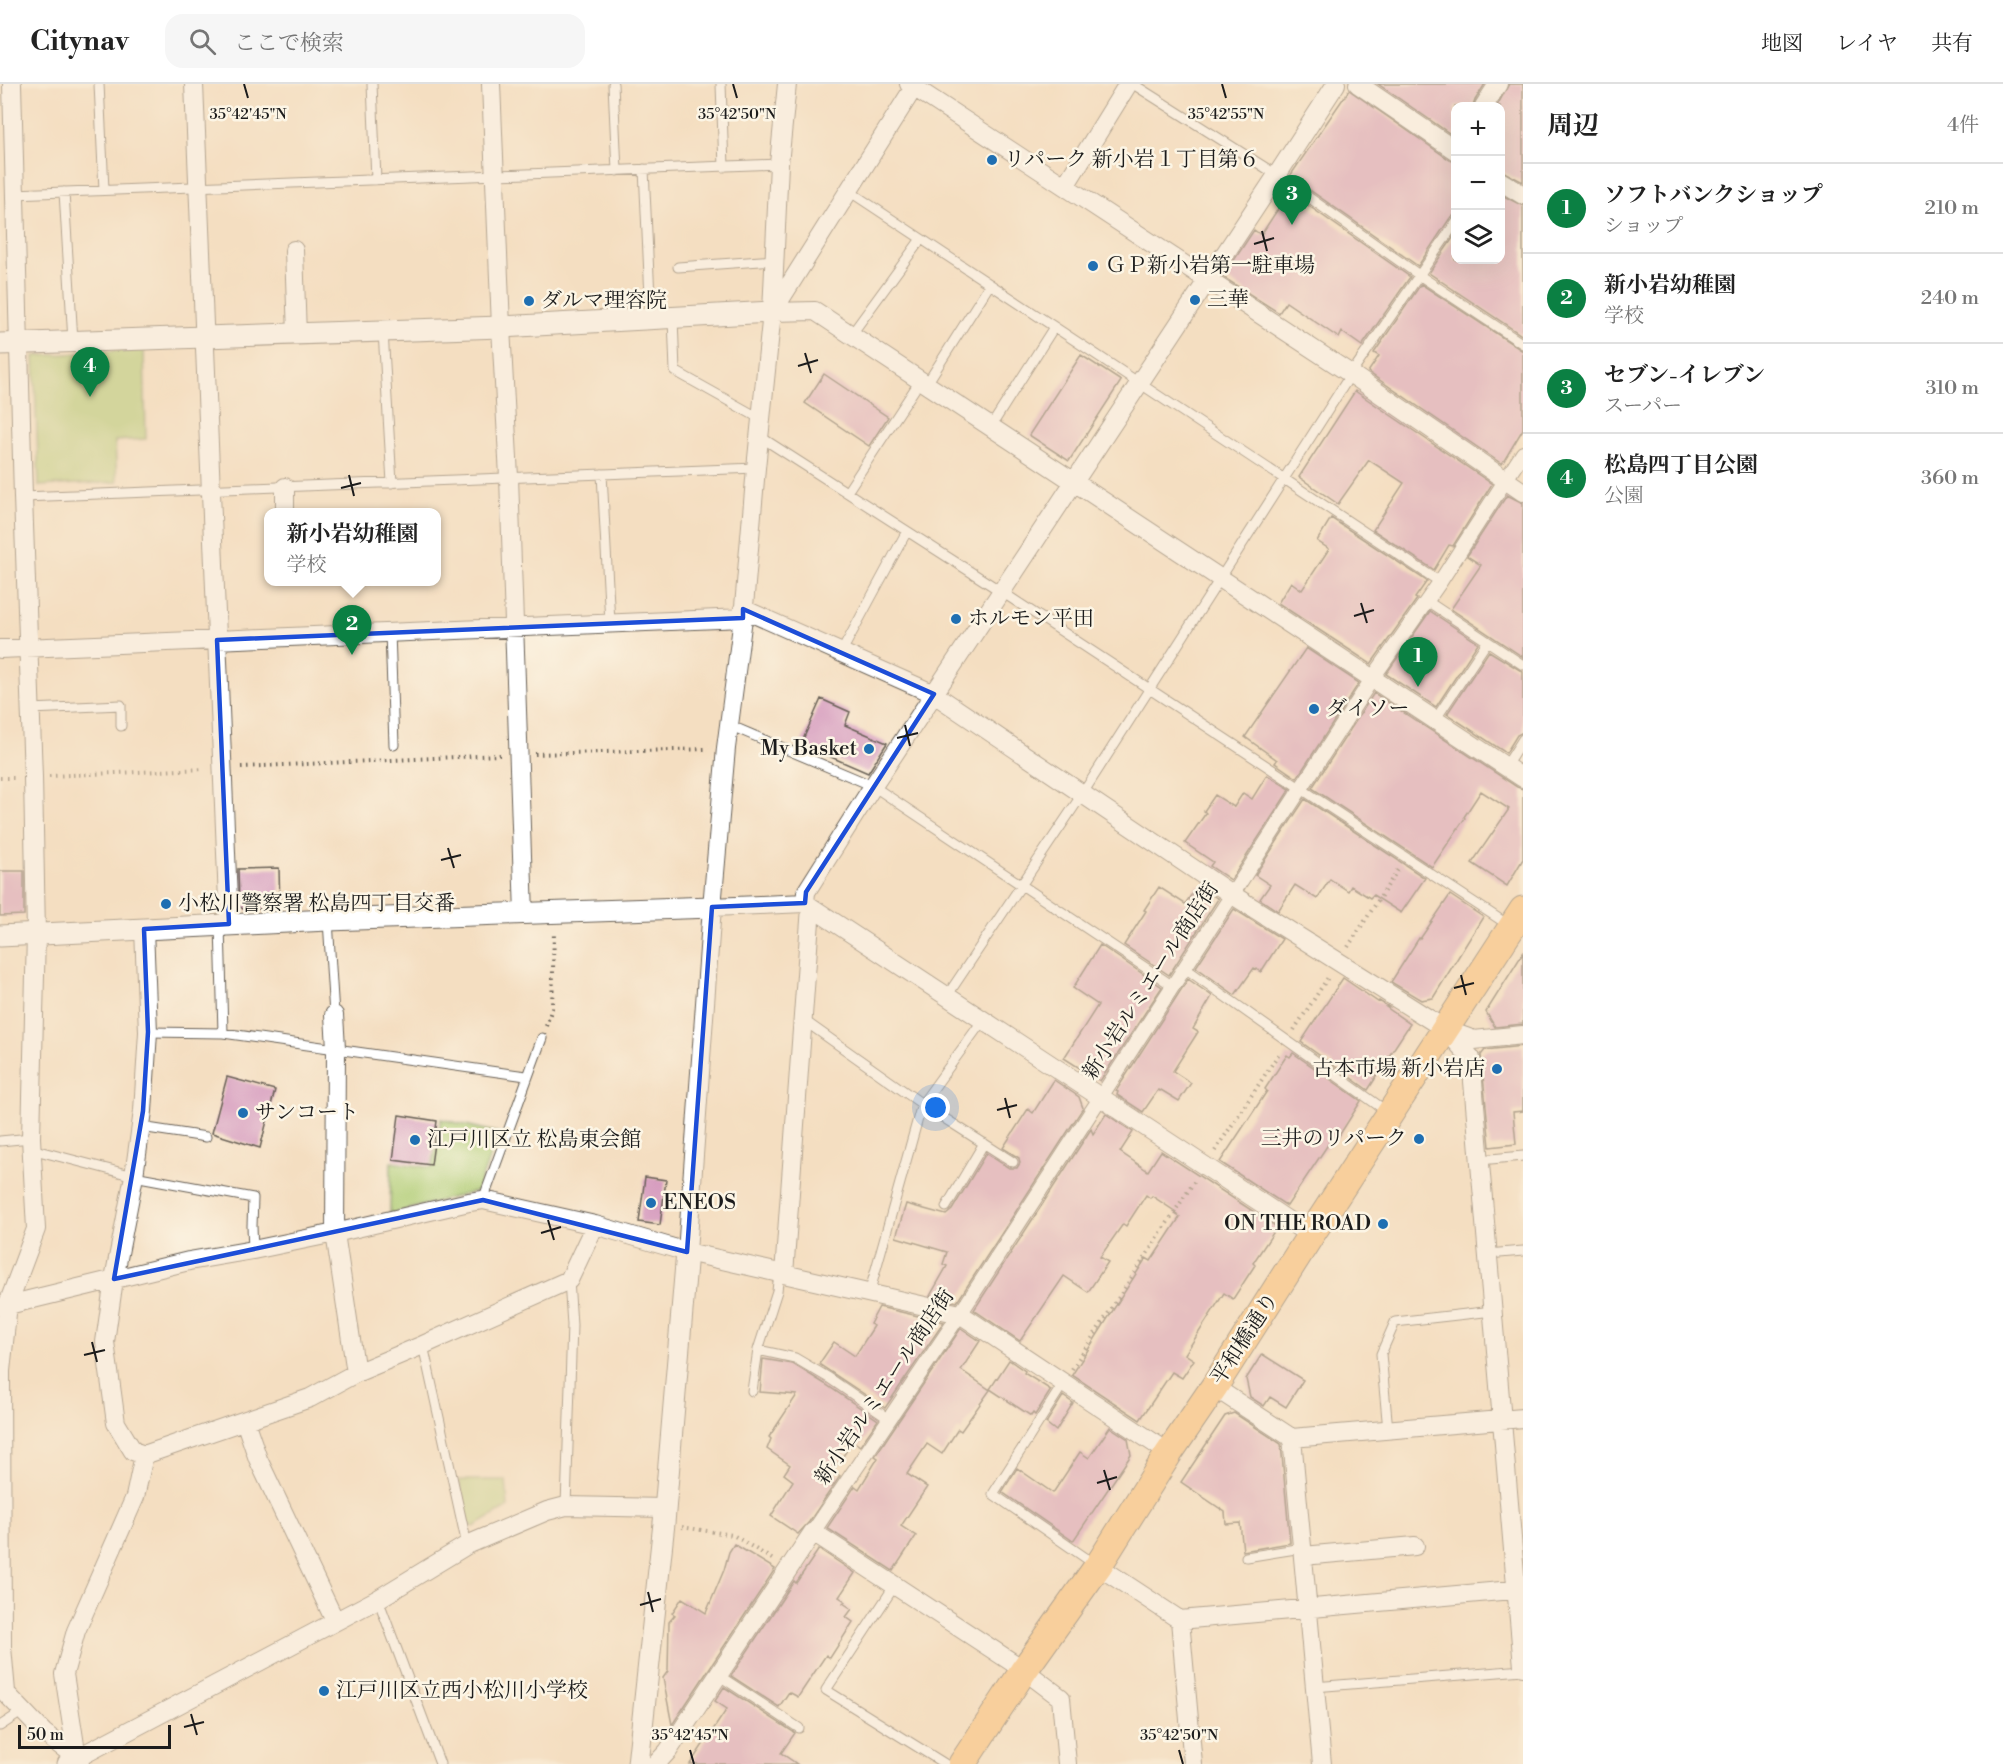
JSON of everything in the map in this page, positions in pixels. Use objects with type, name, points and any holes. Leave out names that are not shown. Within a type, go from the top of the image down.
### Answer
[{"type":"main road","name":"平和橋通り","points":[[962,1764],[1024,1670],[1098,1566],[1168,1453],[1214,1387],[1310,1235],[1517,919]]},
{"type":"street","points":[[12,84],[14,194],[9,344],[23,497],[31,709],[36,934],[31,1143],[36,1229],[4,1306],[1,1371],[3,1689],[75,1762]]},
{"type":"street","points":[[194,84],[222,768],[224,925]]},
{"type":"street","points":[[491,84],[509,477],[524,914]]},
{"type":"street","points":[[638,1764],[664,1516],[687,1252],[726,748],[743,613],[772,312],[779,164],[788,84]]},
{"type":"street","points":[[1065,186],[1130,84]]},
{"type":"street","points":[[782,1274],[802,1019],[808,905],[806,892],[873,786],[1336,84]]},
{"type":"street","points":[[1358,84],[1451,148]]},
{"type":"street","points":[[1487,102],[1498,84]]},
{"type":"street","points":[[772,312],[913,85],[1351,374],[1523,492]]},
{"type":"street","points":[[1505,184],[1523,195]]},
{"type":"street","points":[[294,250],[297,335]]},
{"type":"street","points":[[9,344],[383,332],[815,311],[1523,778]]},
{"type":"street","name":"新小岩ルミエール商店街","points":[[813,1532],[960,1314],[1300,788],[1440,582],[1523,453]]},
{"type":"street","points":[[285,487],[285,508]]},
{"type":"street","points":[[0,649],[610,623],[743,613],[934,694],[1231,894],[1445,1029],[1474,1040],[1523,1035]]},
{"type":"street","points":[[0,936],[328,920],[808,905],[1310,1235]]},
{"type":"street","points":[[144,929],[148,1032],[141,1127],[105,1342],[116,1423],[133,1451],[144,1455],[310,1398],[356,1373],[423,1346],[570,1280],[595,1225]]},
{"type":"street","points":[[334,1015],[336,1233],[356,1373]]},
{"type":"street","points":[[1445,1029],[1471,1058],[1520,1589],[1523,1668]]},
{"type":"street","points":[[4,1306],[189,1261],[336,1233],[483,1200],[595,1225],[687,1252],[960,1314],[1168,1453]]},
{"type":"street","points":[[1214,1387],[1292,1438],[1523,1418]]},
{"type":"street","points":[[245,1421],[258,1459],[335,1621]]},
{"type":"street","points":[[1292,1438],[1322,1764]]},
{"type":"street","points":[[75,1762],[64,1674],[76,1631],[135,1497],[144,1455]]},
{"type":"street","points":[[75,1762],[378,1599],[467,1545],[547,1511],[566,1506],[664,1516]]},
{"type":"street","points":[[656,1764],[668,1751],[813,1532],[1024,1670],[1061,1698],[1067,1764]]},
{"type":"street","points":[[1302,1552],[1415,1546]]},
{"type":"street","points":[[1098,1566],[1180,1620],[1520,1589]]},
{"type":"street","points":[[1180,1620],[1193,1764]]},
{"type":"lane","points":[[99,84],[104,190]]},
{"type":"lane","points":[[372,84],[376,180]]},
{"type":"lane","points":[[613,84],[617,171]]},
{"type":"lane","points":[[721,84],[723,167]]},
{"type":"lane","points":[[1130,84],[1277,175],[1419,275],[1523,344]]},
{"type":"lane","points":[[14,194],[779,164]]},
{"type":"lane","points":[[644,170],[651,319]]},
{"type":"lane","points":[[849,191],[1440,582]]},
{"type":"lane","points":[[64,192],[73,341]]},
{"type":"lane","points":[[946,996],[1083,793],[1351,374],[1451,228]]},
{"type":"lane","points":[[851,335],[921,239]]},
{"type":"lane","points":[[678,267],[775,260]]},
{"type":"lane","points":[[847,492],[990,284]]},
{"type":"lane","points":[[673,318],[675,370],[760,428],[847,492],[1300,788],[1406,857],[1517,919]]},
{"type":"lane","points":[[990,428],[1054,327]]},
{"type":"lane","points":[[383,332],[392,483]]},
{"type":"lane","points":[[23,497],[756,468]]},
{"type":"lane","points":[[602,474],[610,623]]},
{"type":"lane","points":[[841,653],[908,531]]},
{"type":"lane","points":[[1426,601],[1523,665]]},
{"type":"lane","points":[[390,633],[394,745]]},
{"type":"lane","points":[[1435,720],[1487,642]]},
{"type":"lane","points":[[31,709],[121,705],[121,726]]},
{"type":"lane","points":[[729,725],[873,786],[1173,986]]},
{"type":"lane","points":[[1506,766],[1523,739]]},
{"type":"lane","points":[[328,920],[334,1015]]},
{"type":"lane","points":[[223,1033],[224,925]]},
{"type":"lane","points":[[1185,968],[1390,1114]]},
{"type":"lane","points":[[802,1019],[922,1104],[1013,1162]]},
{"type":"lane","points":[[869,1294],[922,1104],[983,1020]]},
{"type":"lane","points":[[148,1032],[223,1033],[526,1076]]},
{"type":"lane","points":[[483,1200],[526,1076],[542,1038]]},
{"type":"lane","points":[[141,1127],[206,1137]]},
{"type":"lane","points":[[0,1140],[31,1143],[134,1176],[253,1198],[253,1250]]},
{"type":"lane","points":[[946,1207],[984,1143]]},
{"type":"lane","points":[[1480,1160],[1523,1156]]},
{"type":"lane","points":[[1488,1254],[1523,1251]]},
{"type":"lane","points":[[752,1391],[758,1350],[782,1274]]},
{"type":"lane","points":[[566,1506],[572,1325],[570,1280]]},
{"type":"lane","points":[[1388,1430],[1381,1354],[1395,1322],[1493,1311]]},
{"type":"lane","points":[[423,1346],[467,1545]]},
{"type":"lane","points":[[758,1350],[795,1358],[889,1419]]},
{"type":"lane","points":[[1063,1383],[993,1494],[1098,1566]]},
{"type":"lane","points":[[1246,1557],[1302,1552]]},
{"type":"lane","points":[[895,1584],[826,1690],[945,1764]]},
{"type":"lane","points":[[378,1599],[440,1764]]},
{"type":"lane","points":[[1314,1688],[1523,1668]]},
{"type":"lane","points":[[718,1675],[799,1728]]},
{"type":"lane","points":[[0,1726],[23,1711]]},
{"type":"path","points":[[0,778],[519,754],[726,748]]},
{"type":"path","points":[[1063,1383],[1406,857]]},
{"type":"path","points":[[542,1038],[552,1008],[555,913]]},
{"type":"path","points":[[664,1516],[733,1535],[788,1569]]},
{"type":"highlighted area","points":[[743,609],[934,694],[806,892],[805,903],[712,907],[687,1252],[483,1200],[114,1279],[143,1111],[148,1032],[144,929],[229,924],[217,640],[743,618]]},
{"type":"green space","points":[[144,349],[146,439],[115,441],[117,482],[39,486],[34,356]]},
{"type":"green space","points":[[441,1119],[499,1133],[477,1191],[390,1214],[391,1162],[432,1168]]},
{"type":"green space","points":[[459,1480],[506,1480],[508,1507],[474,1527],[468,1524]]},
{"type":"building","points":[[1378,84],[1485,84],[1474,102],[1451,102],[1451,134]]},
{"type":"building","points":[[1509,84],[1523,84],[1523,182],[1505,173],[1505,102],[1499,102]]},
{"type":"building","points":[[1349,90],[1451,160],[1451,217],[1418,266],[1290,176]]},
{"type":"building","points":[[1289,192],[1410,277],[1362,346],[1342,332],[1339,338],[1286,302],[1279,313],[1223,277],[1254,230],[1261,235]]},
{"type":"building","points":[[1505,197],[1523,206],[1523,336],[1429,273],[1451,241],[1451,264],[1505,264]]},
{"type":"building","points":[[1421,284],[1523,351],[1523,429],[1502,464],[1368,372],[1379,356],[1374,353]]},
{"type":"building","points":[[1081,355],[1121,381],[1069,461],[1029,435]]},
{"type":"building","points":[[824,374],[888,417],[869,446],[805,403]]},
{"type":"building","points":[[1355,391],[1492,484],[1453,546],[1449,545],[1434,570],[1373,530],[1404,483],[1369,460],[1338,504],[1299,477]]},
{"type":"building","points":[[1507,495],[1523,503],[1523,657],[1451,609],[1481,565],[1467,556]]},
{"type":"building","points":[[1331,518],[1427,581],[1371,664],[1278,603],[1291,582],[1302,590],[1329,549],[1317,541]]},
{"type":"building","points":[[1430,611],[1478,643],[1436,707],[1386,674]]},
{"type":"building","points":[[1306,648],[1359,683],[1297,778],[1275,763],[1277,760],[1245,737]]},
{"type":"building","points":[[1489,651],[1523,672],[1523,732],[1517,735],[1506,753],[1447,714]]},
{"type":"building","points":[[1374,693],[1523,789],[1523,859],[1507,886],[1472,863],[1509,809],[1481,791],[1432,867],[1312,788]]},
{"type":"building","points":[[821,699],[850,712],[845,725],[887,743],[868,773],[801,744]]},
{"type":"building","points":[[1267,775],[1290,789],[1231,880],[1210,866],[1213,862],[1185,843],[1206,813],[1204,811],[1215,795],[1234,807],[1243,793],[1252,799]]},
{"type":"building","points":[[1305,799],[1425,878],[1401,913],[1373,895],[1370,898],[1351,886],[1348,891],[1330,879],[1317,899],[1295,885],[1278,911],[1260,899],[1270,885],[1255,875]]},
{"type":"building","points":[[279,868],[280,909],[243,909],[239,906],[238,869]]},
{"type":"building","points":[[0,871],[24,871],[24,915],[0,916]]},
{"type":"building","points":[[1198,885],[1218,899],[1169,975],[1124,945],[1159,887],[1185,904]]},
{"type":"building","points":[[1450,895],[1483,917],[1433,998],[1421,1000],[1391,982]]},
{"type":"building","points":[[1234,909],[1282,939],[1261,972],[1254,968],[1235,995],[1196,967]]},
{"type":"building","points":[[1100,945],[1162,987],[1100,1081],[1064,1058],[1098,1005],[1073,988]]},
{"type":"building","points":[[1523,953],[1523,1024],[1495,1027],[1486,1012]]},
{"type":"building","points":[[1343,978],[1389,1007],[1386,1007],[1410,1024],[1368,1090],[1301,1042]]},
{"type":"building","points":[[1188,979],[1212,996],[1193,1029],[1198,1032],[1173,1071],[1191,1083],[1179,1101],[1158,1090],[1143,1112],[1117,1095],[1116,1091]]},
{"type":"building","points":[[1523,1046],[1523,1111],[1513,1112],[1516,1144],[1490,1147],[1481,1055],[1485,1050]]},
{"type":"building","points":[[1293,1053],[1361,1101],[1337,1139],[1333,1137],[1287,1206],[1220,1162],[1267,1091],[1265,1089],[1287,1055],[1290,1057]]},
{"type":"building","name":"サンコート","points":[[227,1077],[275,1090],[260,1148],[212,1133]]},
{"type":"building","points":[[1054,1080],[1079,1097],[1083,1108],[957,1302],[930,1296],[947,1266],[943,1264],[947,1252],[896,1237],[906,1204],[946,1215],[952,1210],[986,1153],[1009,1168],[1017,1168],[1020,1163],[1019,1158],[1003,1148],[1028,1109],[1033,1113]]},
{"type":"building","points":[[1106,1114],[1133,1132],[1120,1152],[1148,1171],[1161,1151],[1277,1227],[1233,1299],[1224,1293],[1185,1354],[1194,1360],[1182,1378],[1172,1372],[1140,1420],[1072,1375],[1146,1258],[1151,1261],[1180,1217],[1152,1196],[1150,1198],[1146,1195],[1126,1226],[1123,1224],[1100,1257],[1108,1262],[1088,1292],[1064,1276],[1020,1341],[974,1310],[1091,1129],[1093,1134]]},
{"type":"building","name":"江戸川区立 松島東会館","points":[[399,1115],[437,1121],[431,1165],[393,1160]]},
{"type":"building","points":[[645,1177],[666,1180],[660,1225],[639,1222]]},
{"type":"building","points":[[879,1307],[944,1322],[885,1408],[819,1364],[834,1342],[855,1356],[874,1326],[870,1324]]},
{"type":"building","points":[[961,1328],[980,1341],[961,1370],[990,1390],[961,1431],[958,1429],[942,1454],[927,1444],[907,1474],[927,1487],[901,1526],[916,1536],[893,1571],[827,1528],[855,1486],[859,1489],[878,1458],[875,1456]]},
{"type":"building","points":[[1262,1354],[1303,1380],[1286,1407],[1270,1397],[1264,1406],[1250,1397],[1246,1379]]},
{"type":"building","points":[[763,1359],[793,1364],[878,1420],[860,1446],[853,1441],[833,1471],[840,1476],[809,1522],[798,1534],[771,1516],[793,1481],[784,1474],[790,1465],[767,1449],[771,1439],[769,1437],[797,1395],[760,1392]]},
{"type":"building","points":[[1009,1360],[1025,1371],[1024,1373],[1051,1390],[1035,1415],[1033,1413],[1031,1416],[990,1389]]},
{"type":"building","points":[[1063,1396],[1073,1403],[1056,1431],[1046,1423]]},
{"type":"building","points":[[1234,1413],[1281,1444],[1290,1543],[1243,1551],[1240,1523],[1226,1524],[1225,1512],[1181,1482],[1225,1416]]},
{"type":"building","points":[[1110,1427],[1128,1439],[1131,1455],[1073,1541],[1002,1492],[1017,1468],[1053,1493],[1080,1452],[1089,1458]]},
{"type":"building","points":[[734,1544],[775,1569],[672,1725],[663,1678],[668,1671],[669,1622],[675,1615],[672,1613],[682,1598],[706,1613]]},
{"type":"building","points":[[819,1549],[855,1573],[839,1597],[852,1609],[846,1617],[853,1622],[830,1658],[826,1655],[798,1697],[789,1692],[779,1707],[731,1676],[794,1581],[796,1583]]},
{"type":"building","points":[[724,1687],[795,1733],[781,1753],[797,1764],[690,1764],[727,1709],[715,1701]]},
{"type":"place","name":"リパーク 新小岩１丁目第６","points":[[992,160]]},
{"type":"place","name":"セブン-イレブン","points":[[1292,225]]},
{"type":"place","name":"ＧＰ新小岩第一駐車場","points":[[1093,266]]},
{"type":"place","name":"三華","points":[[1195,300]]},
{"type":"place","name":"ダルマ理容院","points":[[529,301]]},
{"type":"place","name":"松島四丁目公園","points":[[90,397]]},
{"type":"place","name":"ホルモン平田","points":[[956,619]]},
{"type":"place","name":"新小岩幼稚園","points":[[352,655]]},
{"type":"place","name":"ソフトバンクショップ","points":[[1418,687]]},
{"type":"place","name":"ダイソー","points":[[1314,709]]},
{"type":"place","name":"My Basket","points":[[869,749]]},
{"type":"place","name":"小松川警察署 松島四丁目交番","points":[[166,904]]},
{"type":"place","name":"古本市場 新小岩店","points":[[1497,1069]]},
{"type":"place","name":"サンコート","points":[[243,1113]]},
{"type":"place","name":"三井のリパーク","points":[[1419,1139]]},
{"type":"place","name":"江戸川区立 松島東会館","points":[[415,1140]]},
{"type":"place","name":"ENEOS","points":[[651,1203]]},
{"type":"place","name":"ON THE ROAD","points":[[1383,1224]]},
{"type":"place","name":"江戸川区立西小松川小学校","points":[[324,1691]]}]
